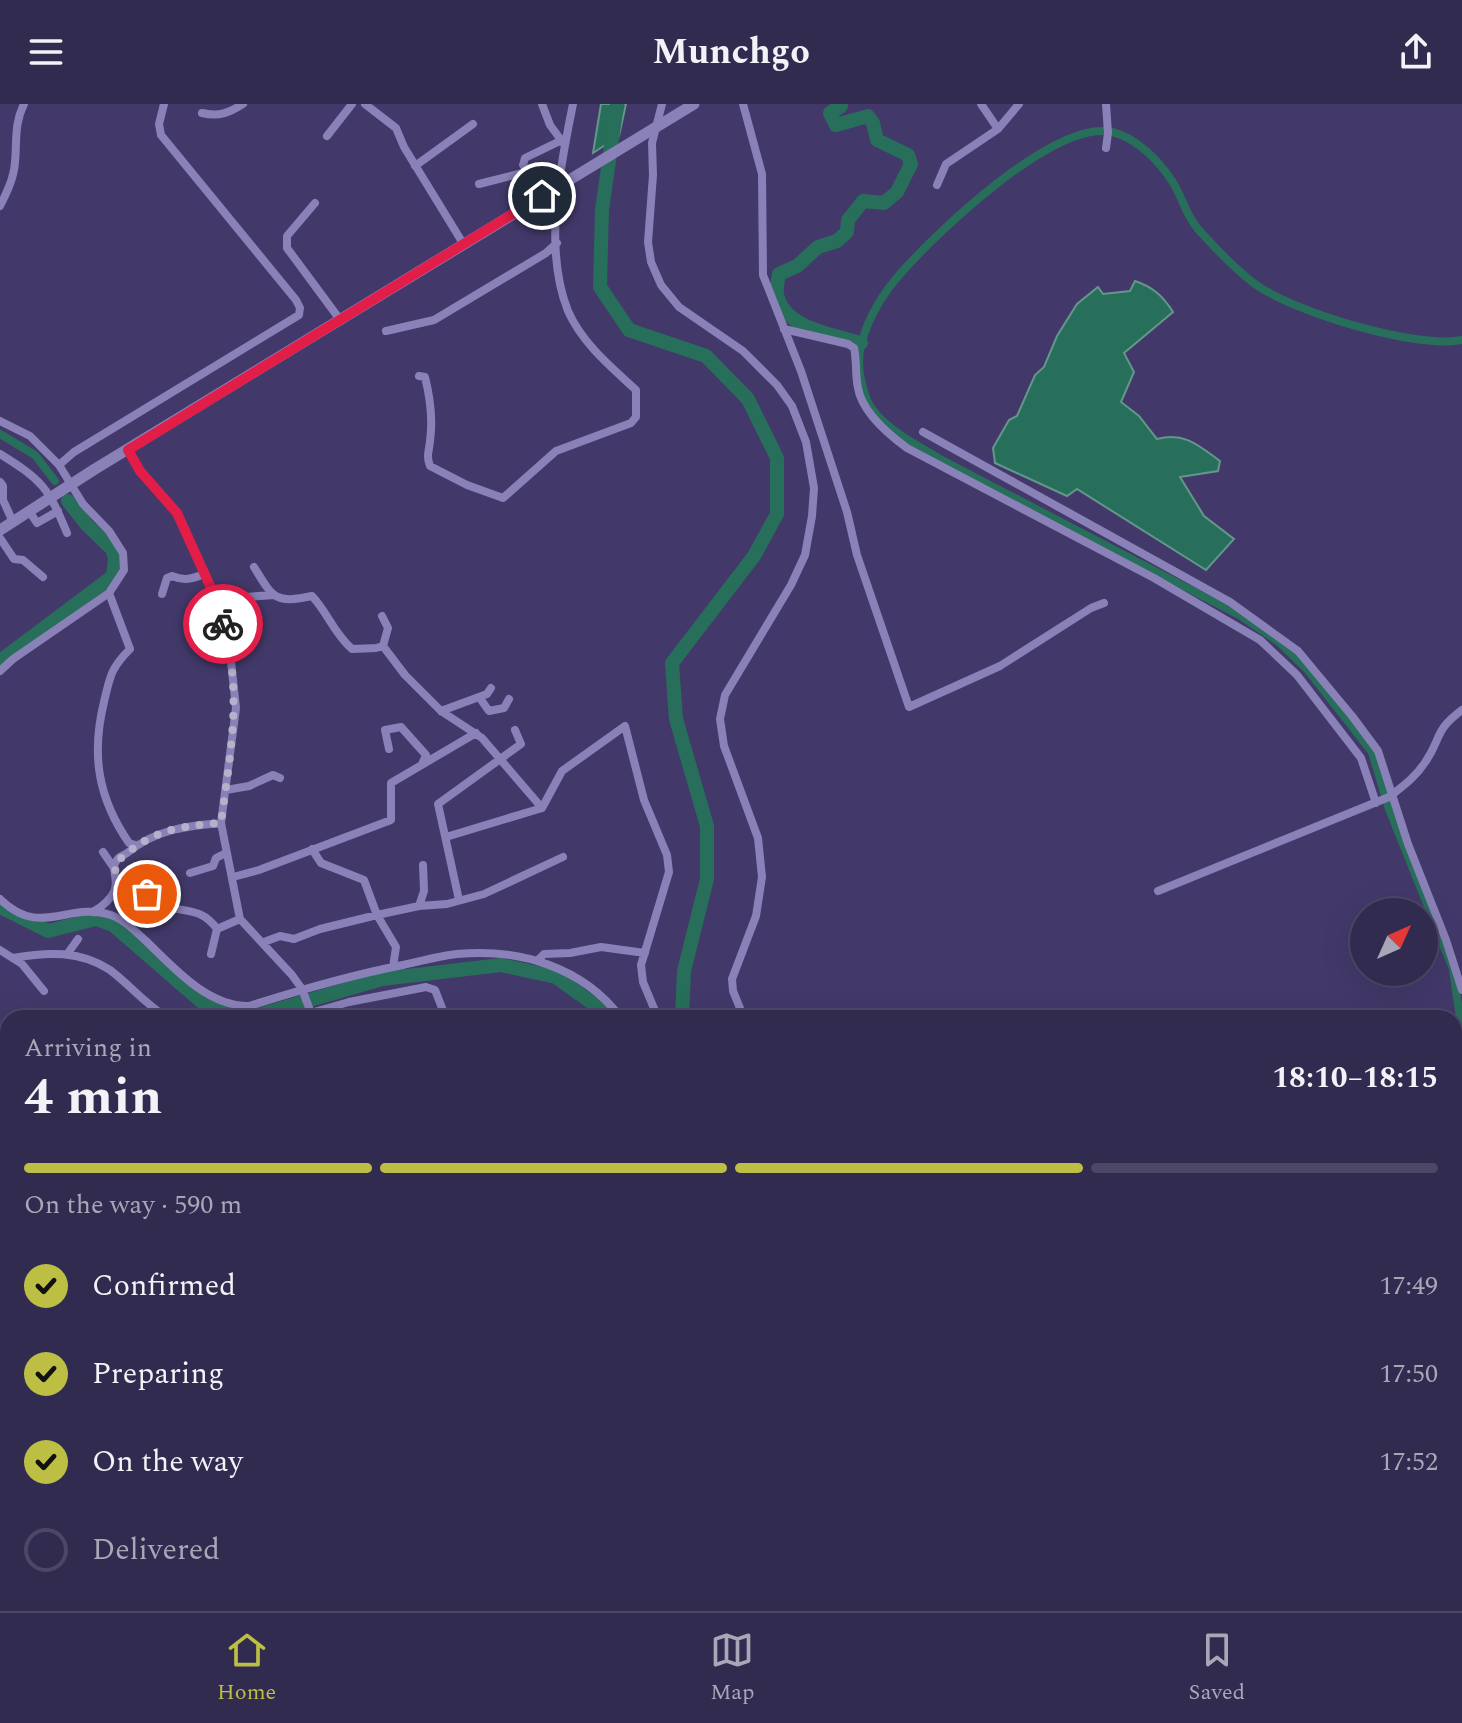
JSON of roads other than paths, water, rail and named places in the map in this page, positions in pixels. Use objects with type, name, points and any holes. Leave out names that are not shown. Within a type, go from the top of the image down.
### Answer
[{"type":"main road","points":[[0,530],[694,104]]},
{"type":"street","points":[[0,206],[15,165],[16,122],[24,104]]},
{"type":"street","points":[[59,465],[74,452],[299,315],[296,300],[161,135],[159,124],[164,104]]},
{"type":"street","points":[[202,113],[212,116],[229,114],[243,104]]},
{"type":"street","points":[[327,136],[352,104]]},
{"type":"street","points":[[365,104],[396,128],[415,166],[464,245]]},
{"type":"street","points":[[542,104],[562,143]]},
{"type":"street","points":[[419,376],[425,377],[430,397],[430,442],[426,455],[430,466],[467,485],[503,498],[556,451],[631,423],[636,417],[636,390],[601,359],[569,313],[558,278],[557,187],[562,143],[573,104]]},
{"type":"street","points":[[662,104],[652,143],[648,242],[651,262],[661,285],[679,307],[743,351],[777,385],[792,406],[806,442],[814,488],[805,555],[791,585],[725,695],[720,719],[724,746],[758,838],[762,877],[756,916],[732,979],[741,1010]]},
{"type":"street","points":[[743,104],[762,174],[763,275],[815,411],[847,512],[857,555],[909,707],[1000,666],[1091,608],[1104,603]]},
{"type":"street","points":[[981,104],[998,129]]},
{"type":"street","points":[[937,185],[946,164],[998,129],[1019,104]]},
{"type":"street","points":[[1106,104],[1106,148]]},
{"type":"street","points":[[415,166],[473,124]]},
{"type":"street","points":[[542,196],[526,172],[523,165],[525,158],[562,143]]},
{"type":"street","points":[[479,184],[526,172]]},
{"type":"street","points":[[315,203],[285,242],[341,321]]},
{"type":"street","points":[[386,331],[434,320],[546,253],[557,243]]},
{"type":"street","points":[[784,329],[854,348],[861,399],[891,436],[907,448],[1166,585],[1270,648],[1297,675],[1361,758],[1378,802]]},
{"type":"street","points":[[0,421],[30,436],[59,465],[83,504],[109,531],[123,553],[124,570],[109,593],[0,671]]},
{"type":"street","points":[[923,432],[1230,602],[1298,651],[1378,751],[1391,796],[1454,960],[1462,990]]},
{"type":"street","points":[[128,450],[140,471],[177,513],[216,599],[230,652],[236,708],[221,823],[240,919],[264,942],[302,990],[310,1010]]},
{"type":"street","points":[[0,454],[32,474],[52,496],[67,533]]},
{"type":"street","points":[[0,482],[3,500],[13,522]]},
{"type":"street","points":[[29,511],[37,523],[58,511]]},
{"type":"street","points":[[0,538],[14,559],[23,560],[43,577]]},
{"type":"street","points":[[254,567],[274,595]]},
{"type":"street","points":[[162,594],[167,578],[172,576],[180,580],[204,574]]},
{"type":"street","points":[[109,593],[130,649],[114,665],[107,689],[97,732],[98,773],[113,821],[129,843],[135,845]]},
{"type":"street","points":[[216,599],[274,595],[295,602],[312,596],[322,607],[331,627],[352,649],[383,646]]},
{"type":"street","points":[[382,616],[388,628],[383,646]]},
{"type":"street","points":[[383,646],[405,675],[441,711],[476,733],[501,757],[542,808]]},
{"type":"street","points":[[441,711],[487,694],[491,688]]},
{"type":"street","points":[[479,697],[489,711],[504,708],[509,699]]},
{"type":"street","points":[[1158,891],[1391,796],[1414,778],[1428,758],[1443,725],[1462,710]]},
{"type":"street","points":[[446,837],[542,808],[562,771],[625,726],[644,800],[667,855],[669,872],[641,965],[643,982],[655,1010]]},
{"type":"street","points":[[389,749],[385,730],[401,727],[426,755],[422,765]]},
{"type":"street","points":[[459,900],[438,804],[521,744],[515,730]]},
{"type":"street","points":[[233,877],[391,820],[391,783],[476,733]]},
{"type":"street","points":[[226,790],[249,786],[273,775],[280,778]]},
{"type":"street","points":[[114,868],[117,860],[135,845],[167,830],[221,823]]},
{"type":"street","points":[[312,849],[321,863],[364,880],[377,915],[396,947],[393,967]]},
{"type":"street","points":[[93,912],[107,903],[116,890],[114,868],[103,852]]},
{"type":"street","points":[[190,873],[213,866],[216,858],[226,853]]},
{"type":"street","points":[[264,942],[280,936],[294,939],[377,915],[447,904],[484,894],[563,857]]},
{"type":"street","points":[[419,906],[424,891],[423,865]]},
{"type":"street","points":[[143,872],[152,894],[163,905]]},
{"type":"street","points":[[117,879],[131,882],[163,905],[189,909],[212,922],[217,929],[211,954]]},
{"type":"street","points":[[0,899],[18,914],[32,919],[93,912],[111,915],[124,921],[185,978],[237,1006],[249,1006],[393,967],[457,954],[500,955],[555,966],[575,977],[615,1010]]},
{"type":"street","points":[[217,929],[240,919]]},
{"type":"street","points":[[68,953],[78,939]]},
{"type":"street","points":[[537,961],[544,954],[570,953],[587,948],[624,948],[645,953]]},
{"type":"street","points":[[0,950],[22,964],[44,991]]},
{"type":"street","points":[[13,958],[68,953],[108,969],[157,1010]]},
{"type":"street","points":[[314,1010],[409,988],[426,987],[435,990],[443,1010]]},
{"type":"waterway","points":[[617,104],[602,210],[600,287],[629,330],[706,356],[748,399],[777,458],[777,514],[754,556],[672,663],[676,719],[707,826],[707,879],[684,971],[682,1010]]},
{"type":"waterway","points":[[840,104],[830,113],[836,125],[868,116],[877,140],[908,155],[911,164],[897,192],[884,203],[863,201],[848,220],[847,232],[837,241],[818,247],[797,266],[779,274],[777,292],[781,306],[799,322],[861,343]]},
{"type":"waterway","points":[[1459,1010],[1453,969],[1389,809],[1372,752],[1307,669],[1279,642],[1241,616],[942,460],[900,434],[872,409],[859,363],[865,332],[889,288],[941,232],[1030,160],[1060,143],[1088,133],[1112,132],[1130,139],[1161,166],[1198,229],[1240,272],[1273,295],[1325,316],[1386,334],[1415,339],[1462,340]]},
{"type":"waterway","points":[[0,434],[35,455],[55,481]]},
{"type":"waterway","points":[[0,661],[113,576],[115,558],[112,549],[68,501]]},
{"type":"waterway","points":[[0,907],[48,931],[96,919],[113,925],[203,1003],[219,1010]]},
{"type":"waterway","points":[[276,1010],[382,979],[501,965],[556,977],[602,1010]]}]
